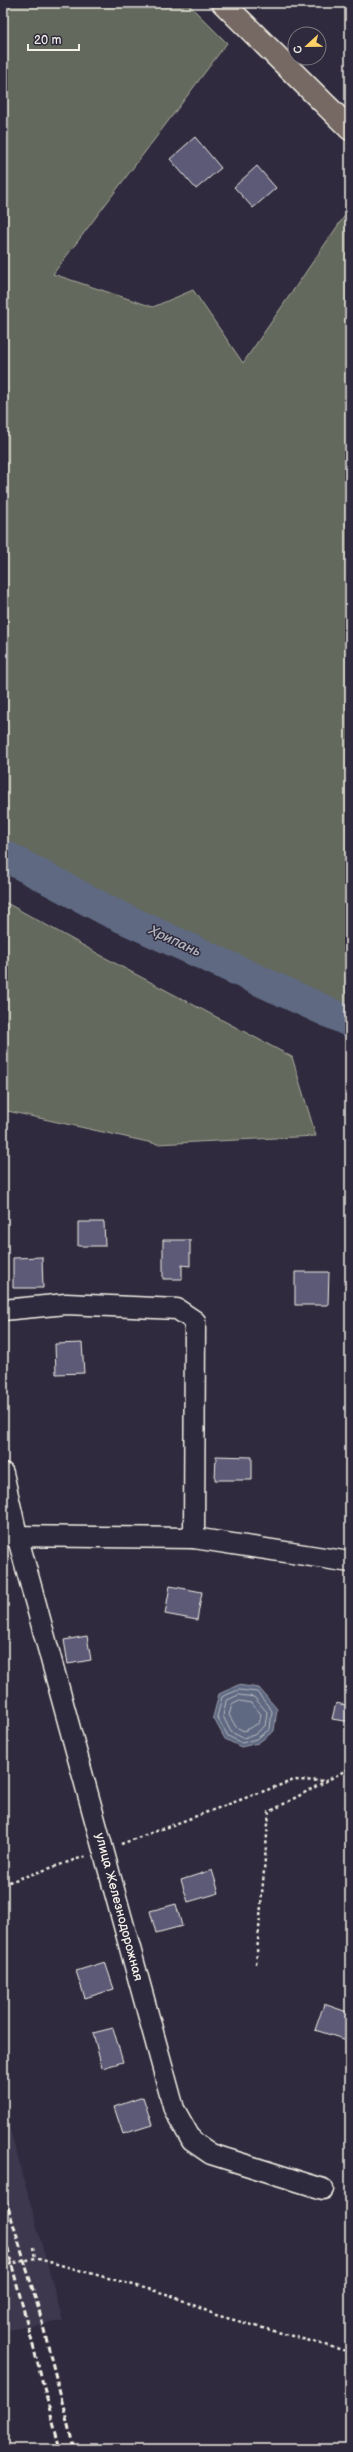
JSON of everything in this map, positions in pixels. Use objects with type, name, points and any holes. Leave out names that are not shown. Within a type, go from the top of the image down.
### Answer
[{"type":"main road","points":[[223,3],[350,129]]},
{"type":"street","points":[[3,1310],[66,1304],[177,1309],[195,1321],[194,1538]]},
{"type":"street","name":"улица Железнодорожная","points":[[3,1473],[10,1536],[104,1850],[174,2109],[192,2141],[211,2154],[322,2190]]},
{"type":"street","points":[[10,1536],[194,1538],[350,1562]]},
{"type":"path","points":[[256,1964],[269,1812],[350,1768]]},
{"type":"path","points":[[3,1884],[104,1850],[294,1780],[327,1781]]},
{"type":"path","points":[[32,2247],[36,2258]]},
{"type":"path","points":[[3,2266],[36,2258],[170,2295],[216,2315],[350,2352]]},
{"type":"shaded area","points":[[3,2104],[63,2321],[8,2330],[3,2312]]},
{"type":"green space","points":[[3,3],[187,3],[227,43],[53,274],[153,307],[193,290],[243,363],[350,208],[350,1022],[110,912],[3,855]]},
{"type":"green space","points":[[3,901],[122,967],[292,1057],[316,1136],[157,1144],[3,1110]]},
{"type":"water","points":[[238,1685],[259,1688],[277,1709],[274,1731],[258,1743],[241,1747],[225,1739],[213,1717],[219,1694]]},
{"type":"building","points":[[195,137],[221,168],[196,189],[170,159]]},
{"type":"building","points":[[257,166],[276,188],[253,208],[234,187]]},
{"type":"building","points":[[78,1222],[104,1222],[105,1246],[78,1246]]},
{"type":"building","points":[[163,1240],[190,1240],[190,1266],[182,1265],[182,1279],[163,1279]]},
{"type":"building","points":[[42,1257],[43,1288],[13,1288],[13,1258]]},
{"type":"building","points":[[295,1272],[329,1272],[328,1305],[295,1305]]},
{"type":"building","points":[[82,1343],[84,1373],[56,1374],[55,1344]]},
{"type":"building","points":[[216,1456],[252,1457],[252,1480],[215,1480]]},
{"type":"building","points":[[170,1586],[202,1592],[197,1620],[165,1614]]},
{"type":"building","points":[[87,1636],[91,1660],[68,1664],[64,1640]]},
{"type":"building","points":[[336,1703],[350,1706],[350,1722],[332,1719]]},
{"type":"building","points":[[212,1870],[219,1893],[188,1902],[181,1880]]},
{"type":"building","points":[[176,1904],[182,1926],[156,1933],[150,1911]]},
{"type":"building","points":[[105,1962],[114,1989],[85,1998],[76,1971]]},
{"type":"building","points":[[324,2004],[350,2013],[350,2041],[315,2030]]},
{"type":"building","points":[[113,2028],[123,2062],[102,2068],[93,2033]]},
{"type":"building","points":[[143,2097],[152,2125],[123,2134],[114,2107]]},
{"type":"waterway","name":"Хрипань","points":[[3,855],[110,912],[350,1022]]},
{"type":"railway","points":[[3,2190],[39,2310],[74,2449]]},
{"type":"railway","points":[[3,2231],[60,2449]]}]
